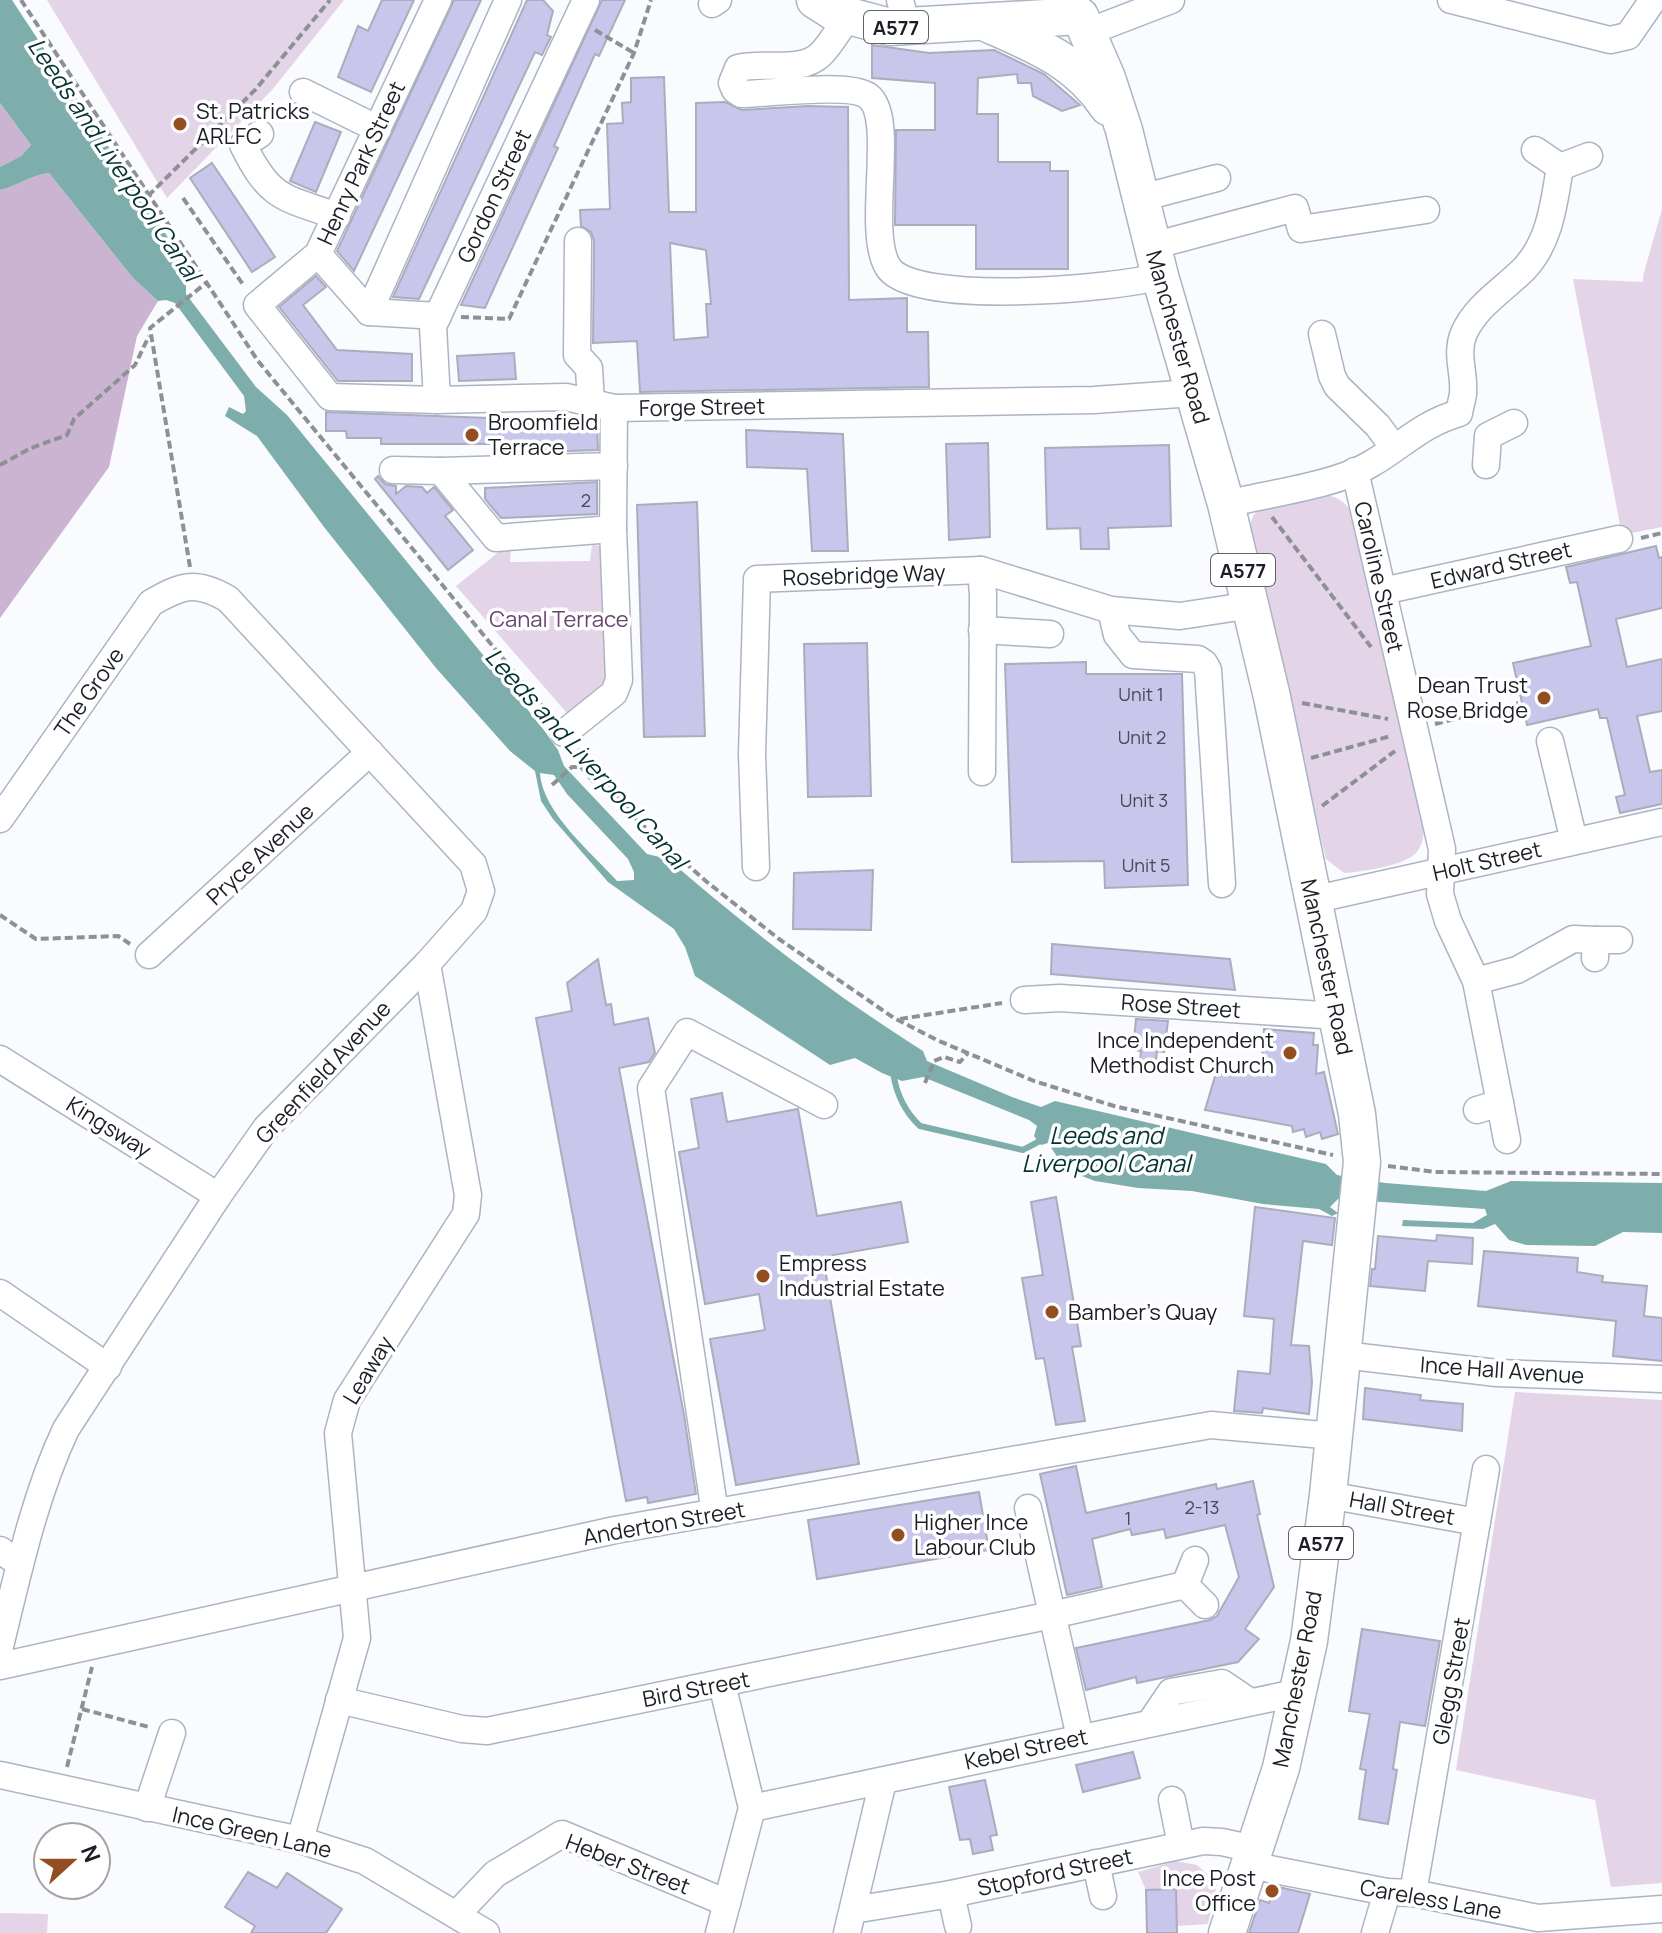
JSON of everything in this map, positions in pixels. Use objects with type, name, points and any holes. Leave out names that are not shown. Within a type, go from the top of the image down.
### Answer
[{"type":"highway","name":"A577","points":[[815,0],[848,17],[890,27],[904,14],[983,22],[1079,16]]},
{"type":"highway","name":"Manchester Road","points":[[1079,16],[1107,78],[1124,130],[1193,393],[1241,500],[1252,605],[1357,1114],[1360,1162],[1357,1222],[1309,1641],[1281,1768],[1227,1933]]},
{"type":"highway","points":[[983,22],[1040,47],[1071,65],[1095,87],[1124,130]]},
{"type":"street","name":"Henry Park Street","points":[[257,305],[318,254],[438,0]]},
{"type":"street","points":[[369,312],[508,0]]},
{"type":"street","points":[[1079,16],[1171,0]]},
{"type":"street","points":[[1451,0],[1610,40],[1628,36],[1653,0]]},
{"type":"street","name":"Gordon Street","points":[[437,400],[433,326],[581,10]]},
{"type":"street","points":[[848,17],[819,56],[798,64],[738,68],[732,83],[741,94],[842,89],[869,96],[879,112],[879,230],[882,252],[894,275],[913,284],[972,291],[1065,290],[1146,280],[1156,261],[1295,208],[1301,229],[1426,210]]},
{"type":"street","points":[[303,92],[378,129]]},
{"type":"street","points":[[260,134],[243,145],[263,182],[285,198],[337,216]]},
{"type":"street","points":[[1535,150],[1560,167]]},
{"type":"street","points":[[1560,167],[1589,156]]},
{"type":"street","points":[[1459,413],[1463,393],[1459,353],[1463,334],[1473,317],[1525,268],[1538,250],[1553,207],[1560,167]]},
{"type":"street","points":[[1141,198],[1217,178]]},
{"type":"street","points":[[564,733],[614,693],[619,680],[613,529],[614,466],[603,406],[589,368],[577,355],[578,241]]},
{"type":"street","points":[[318,254],[369,312],[438,316]]},
{"type":"street","name":"Forge Street","points":[[257,305],[330,397],[437,400],[566,397],[603,406],[1079,401],[1193,393]]},
{"type":"street","points":[[1322,330],[1337,386],[1378,426],[1394,448]]},
{"type":"street","points":[[1459,413],[1488,436]]},
{"type":"street","points":[[1241,500],[1369,466],[1436,420],[1459,413]]},
{"type":"street","points":[[1488,436],[1514,423]]},
{"type":"street","points":[[1486,465],[1488,436]]},
{"type":"street","points":[[393,470],[614,466]]},
{"type":"street","points":[[441,471],[496,538],[613,529]]},
{"type":"street","name":"Caroline Street","points":[[1355,471],[1442,849],[1440,894],[1448,921],[1476,981],[1488,1106],[1507,1140]]},
{"type":"street","name":"Edward Street","points":[[1383,591],[1619,539]]},
{"type":"street","points":[[981,570],[982,772]]},
{"type":"street","name":"Rosebridge Way","points":[[756,867],[752,754],[757,579],[981,570],[1111,610],[1180,616],[1252,605]]},
{"type":"street","name":"Greenfield Avenue","points":[[0,1646],[10,1557],[66,1429],[266,1128],[427,964],[474,911],[481,891],[473,864],[228,599],[210,588],[193,586]]},
{"type":"street","name":"The Grove","points":[[0,819],[151,603],[174,590],[193,586]]},
{"type":"street","points":[[1111,610],[1117,635],[1133,655],[1198,659],[1208,670],[1222,884]]},
{"type":"street","points":[[982,630],[1050,634]]},
{"type":"street","points":[[1550,741],[1574,841]]},
{"type":"street","name":"Pryce Avenue","points":[[149,955],[370,752]]},
{"type":"street","name":"Holt Street","points":[[1312,900],[1662,822]]},
{"type":"street","points":[[1476,981],[1531,964],[1573,939],[1604,946]]},
{"type":"street","name":"Leaway","points":[[300,1840],[357,1638],[340,1464],[338,1433],[341,1416],[347,1400],[466,1214],[468,1195],[427,964]]},
{"type":"street","name":"Rose Street","points":[[1024,1000],[1060,998],[1338,1016]]},
{"type":"street","points":[[715,1513],[651,1088],[687,1032],[824,1105]]},
{"type":"street","name":"Kingsway","points":[[0,1059],[218,1196]]},
{"type":"street","points":[[0,1293],[108,1367]]},
{"type":"street","name":"Ince Hall Avenue","points":[[1343,1355],[1497,1373],[1662,1379]]},
{"type":"street","name":"Anderton Street","points":[[0,1666],[615,1530],[1211,1425],[1334,1436]]},
{"type":"street","name":"Glegg Street","points":[[1413,1893],[1486,1469]]},
{"type":"street","name":"Hall Street","points":[[1328,1495],[1477,1522]]},
{"type":"street","points":[[1028,1508],[1080,1737]]},
{"type":"street","points":[[1195,1560],[1185,1585],[1205,1605]]},
{"type":"street","name":"Bird Street","points":[[339,1700],[462,1729],[487,1731],[1185,1585]]},
{"type":"street","points":[[719,1933],[752,1808],[722,1684]]},
{"type":"street","name":"Kebel Street","points":[[752,1808],[1300,1692]]},
{"type":"street","points":[[147,1808],[172,1733]]},
{"type":"street","name":"Ince Green Lane","points":[[0,1775],[300,1840],[365,1861],[486,1933]]},
{"type":"street","points":[[850,1922],[883,1781]]},
{"type":"street","points":[[1172,1800],[1181,1845]]},
{"type":"street","name":"Heber Street","points":[[457,1914],[495,1874],[562,1834],[727,1903]]},
{"type":"street","name":"Stopford Street","points":[[850,1922],[951,1894],[1181,1845],[1222,1842],[1240,1846],[1253,1858]]},
{"type":"street","name":"Careless Lane","points":[[1253,1858],[1265,1868],[1580,1924],[1662,1909]]},
{"type":"street","points":[[1096,1863],[1103,1896]]},
{"type":"street","points":[[1375,1933],[1387,1892]]},
{"type":"street","points":[[951,1894],[958,1926]]},
{"type":"path","points":[[21,0],[258,361],[638,821],[707,882],[779,939],[897,1020],[1034,1081],[1114,1106],[1360,1162],[1435,1172],[1662,1174]]},
{"type":"path","points":[[148,196],[255,90],[330,0]]},
{"type":"path","points":[[438,316],[509,319],[634,53],[651,0]]},
{"type":"path","points":[[581,10],[634,53]]},
{"type":"path","points":[[183,198],[257,305]]},
{"type":"path","points":[[193,586],[150,328],[206,283]]},
{"type":"path","points":[[0,465],[31,448],[67,435],[74,419],[135,365],[150,334]]},
{"type":"path","points":[[1241,500],[1378,657]]},
{"type":"path","points":[[1272,697],[1414,729]]},
{"type":"path","points":[[1298,824],[1414,729]]},
{"type":"path","points":[[552,785],[572,767],[581,767],[597,786],[605,781]]},
{"type":"path","points":[[0,915],[36,939],[118,936],[149,955]]},
{"type":"path","points":[[897,1020],[1024,1000]]},
{"type":"path","points":[[925,1083],[934,1061],[944,1057],[960,1062],[968,1053]]},
{"type":"path","points":[[62,1789],[98,1643]]},
{"type":"path","points":[[82,1709],[172,1733]]},
{"type":"green space","name":"St. Patricks ARLFC","points":[[47,0],[344,0],[272,90],[167,198]]},
{"type":"green space","points":[[1662,209],[1662,527],[1622,535],[1573,279],[1643,282]]},
{"type":"green space","points":[[1326,495],[1346,505],[1357,524],[1424,830],[1419,849],[1409,858],[1381,868],[1344,873],[1326,859],[1249,537],[1252,518],[1261,508]]},
{"type":"green space","name":"Canal Terrace","points":[[592,545],[603,546],[621,695],[580,728],[456,586],[500,551],[511,546],[510,562],[590,561]]},
{"type":"green space","points":[[1515,1392],[1662,1400],[1662,1883],[1611,1887],[1595,1800],[1456,1770]]},
{"type":"green space","points":[[1176,1861],[1197,1865],[1217,1884],[1208,1924],[1177,1926],[1173,1889],[1146,1890],[1138,1872]]},
{"type":"green space","points":[[0,1913],[48,1914],[47,1933],[0,1933]]},
{"type":"shaded area","points":[[0,103],[31,145],[21,156],[0,167]]},
{"type":"shaded area","points":[[49,173],[133,278],[158,301],[137,336],[109,467],[0,618],[0,190]]},
{"type":"water","name":"Leeds and Liverpool Canal","points":[[0,0],[12,0],[173,245],[186,267],[186,294],[256,387],[287,415],[541,726],[558,750],[564,766],[647,854],[668,859],[792,960],[923,1051],[927,1061],[1041,1107],[1055,1101],[1326,1164],[1337,1175],[1385,1183],[1486,1191],[1511,1181],[1662,1183],[1662,1233],[1623,1232],[1595,1246],[1526,1245],[1509,1240],[1495,1224],[1483,1229],[1402,1226],[1403,1220],[1473,1223],[1487,1215],[1485,1209],[1338,1199],[1330,1207],[1338,1213],[1332,1216],[1319,1209],[1095,1181],[1066,1170],[1048,1143],[1041,1145],[1034,1136],[1037,1126],[1029,1120],[923,1077],[902,1081],[855,1058],[830,1065],[695,976],[685,947],[674,929],[608,882],[541,801],[535,771],[510,751],[436,668],[324,527],[257,436],[225,416],[229,407],[243,414],[246,411],[244,396],[175,303],[158,301],[133,278],[49,173],[0,190],[0,167],[21,156],[31,145],[0,103]],"holes":[[[540,773],[554,775],[567,794],[628,859],[634,880],[617,881],[559,817],[549,802]]]},
{"type":"building","points":[[382,0],[414,0],[371,92],[338,77],[358,26],[368,31]]},
{"type":"building","points":[[454,0],[481,0],[354,271],[337,251]]},
{"type":"building","points":[[527,0],[543,0],[553,11],[547,35],[551,37],[542,55],[535,52],[419,299],[393,297]]},
{"type":"building","points":[[602,0],[625,0],[599,56],[595,54],[554,146],[558,148],[485,308],[461,305]]},
{"type":"building","points":[[872,45],[929,53],[994,50],[1044,74],[1080,105],[1062,111],[1033,96],[1031,83],[1018,83],[1017,74],[978,78],[977,114],[998,114],[998,162],[1050,162],[1050,171],[1068,171],[1068,269],[976,269],[976,225],[895,225],[896,130],[935,130],[935,83],[872,78]]},
{"type":"building","points":[[664,77],[669,212],[696,212],[696,103],[725,102],[742,110],[848,107],[849,300],[907,298],[907,332],[928,332],[929,387],[640,392],[637,341],[593,343],[594,241],[591,232],[581,226],[580,210],[610,209],[607,124],[623,123],[622,103],[631,102],[631,78]],"holes":[[[670,243],[706,250],[711,304],[706,304],[708,337],[674,340]]]},
{"type":"building","points":[[315,122],[341,132],[316,192],[290,181]]},
{"type":"building","points":[[212,163],[275,257],[252,272],[190,178]]},
{"type":"building","points":[[316,276],[326,287],[303,305],[337,350],[412,354],[412,381],[338,381],[279,307]]},
{"type":"building","points":[[514,353],[516,379],[459,381],[457,356]]},
{"type":"building","name":"Broomfield Terrace","points":[[326,412],[597,422],[598,450],[524,451],[524,444],[381,444],[381,438],[347,438],[346,431],[326,431]]},
{"type":"building","points":[[746,430],[843,434],[848,551],[812,551],[807,469],[747,467]]},
{"type":"building","points":[[988,443],[990,537],[949,540],[946,444]]},
{"type":"building","points":[[1169,445],[1171,526],[1108,528],[1109,549],[1081,549],[1080,528],[1047,529],[1045,448]]},
{"type":"building","name":"Canal Terrace","points":[[378,476],[385,484],[396,486],[396,494],[406,486],[422,487],[427,493],[434,487],[453,510],[445,516],[473,550],[448,570],[375,479]]},
{"type":"building","points":[[597,482],[597,514],[501,518],[485,499],[485,488]]},
{"type":"building","points":[[697,502],[705,736],[644,737],[637,505]]},
{"type":"building","points":[[1656,546],[1659,558],[1662,557],[1662,608],[1616,619],[1627,667],[1662,659],[1662,711],[1637,716],[1650,772],[1662,770],[1662,804],[1620,813],[1616,797],[1625,795],[1607,718],[1600,718],[1598,709],[1527,725],[1513,663],[1591,646],[1577,582],[1570,583],[1566,567]]},
{"type":"building","points":[[867,643],[871,796],[808,797],[804,644]]},
{"type":"building","points":[[1086,662],[1086,674],[1182,674],[1188,885],[1105,888],[1104,861],[1012,862],[1005,664]]},
{"type":"building","points":[[873,870],[871,930],[793,929],[794,873]]},
{"type":"building","points":[[1052,944],[1230,959],[1235,990],[1051,974]]},
{"type":"building","points":[[598,959],[606,1005],[611,1004],[614,1025],[648,1018],[655,1053],[649,1062],[619,1068],[696,1494],[648,1503],[647,1497],[626,1501],[536,1018],[572,1011],[567,983]]},
{"type":"building","points":[[1136,1019],[1168,1021],[1164,1052],[1157,1051],[1156,1062],[1140,1061],[1141,1051],[1133,1050]]},
{"type":"building","points":[[1264,1029],[1314,1033],[1313,1045],[1318,1045],[1316,1074],[1324,1072],[1338,1134],[1322,1139],[1320,1132],[1306,1137],[1304,1129],[1293,1132],[1292,1126],[1205,1110],[1216,1073],[1234,1076],[1235,1069],[1261,1074]]},
{"type":"building","name":"Empress Industrial Estate","points":[[722,1093],[727,1122],[798,1109],[817,1216],[901,1202],[908,1242],[823,1257],[859,1464],[736,1485],[710,1339],[765,1330],[759,1294],[705,1304],[679,1152],[699,1148],[691,1099]]},
{"type":"building","name":"Bamber's Quay","points":[[1056,1197],[1081,1346],[1072,1347],[1085,1421],[1056,1425],[1044,1358],[1036,1359],[1022,1278],[1043,1275],[1031,1202]]},
{"type":"building","points":[[1255,1207],[1335,1218],[1332,1245],[1303,1241],[1291,1345],[1309,1346],[1312,1382],[1309,1414],[1263,1408],[1262,1413],[1234,1411],[1238,1371],[1270,1374],[1274,1319],[1244,1316]]},
{"type":"building","points":[[1437,1235],[1473,1238],[1472,1264],[1428,1261],[1425,1291],[1370,1286],[1378,1236],[1436,1241]]},
{"type":"building","points":[[1484,1251],[1578,1258],[1577,1272],[1603,1276],[1602,1282],[1647,1286],[1644,1316],[1662,1318],[1662,1361],[1613,1356],[1616,1321],[1478,1306]]},
{"type":"building","points":[[1365,1388],[1421,1395],[1420,1400],[1463,1404],[1462,1431],[1363,1419]]},
{"type":"building","points":[[1076,1466],[1086,1513],[1216,1484],[1217,1489],[1253,1481],[1260,1514],[1257,1515],[1274,1587],[1245,1629],[1259,1639],[1238,1662],[1137,1683],[1136,1677],[1086,1690],[1076,1648],[1210,1620],[1217,1616],[1239,1577],[1225,1525],[1166,1538],[1164,1529],[1132,1535],[1130,1529],[1092,1539],[1102,1587],[1067,1595],[1040,1474]]},
{"type":"building","name":"Higher Ince Labour Club","points":[[979,1492],[989,1550],[817,1579],[808,1520]]},
{"type":"building","points":[[1362,1629],[1440,1641],[1425,1726],[1400,1722],[1393,1769],[1397,1770],[1388,1824],[1359,1819],[1366,1770],[1360,1769],[1370,1714],[1349,1711]]},
{"type":"building","points":[[1133,1752],[1140,1778],[1083,1792],[1076,1765]]},
{"type":"building","points":[[985,1780],[997,1835],[990,1836],[993,1850],[973,1854],[970,1839],[960,1840],[949,1787]]},
{"type":"building","points":[[248,1872],[277,1888],[287,1873],[342,1909],[326,1933],[251,1933],[255,1926],[225,1907]]},
{"type":"building","points":[[1274,1886],[1310,1894],[1298,1933],[1249,1933],[1260,1900],[1269,1903]]},
{"type":"building","points":[[1176,1889],[1177,1933],[1147,1933],[1146,1890]]},
{"type":"waterway","name":"Leeds and Liverpool Canal","points":[[893,1072],[902,1102],[920,1126],[1023,1150],[1038,1142],[1042,1135]]},
{"type":"place","name":"St. Patricks ARLFC","points":[[180,124]]},
{"type":"place","name":"Broomfield Terrace","points":[[472,435]]},
{"type":"place","name":"Dean Trust Rose Bridge","points":[[1544,698]]},
{"type":"place","name":"Ince Independent Methodist Church","points":[[1290,1053]]},
{"type":"place","name":"Empress Industrial Estate","points":[[763,1276]]},
{"type":"place","name":"Bamber's Quay","points":[[1052,1312]]},
{"type":"place","name":"Higher Ince Labour Club","points":[[898,1535]]},
{"type":"place","name":"Ince Post Office","points":[[1272,1891]]}]
